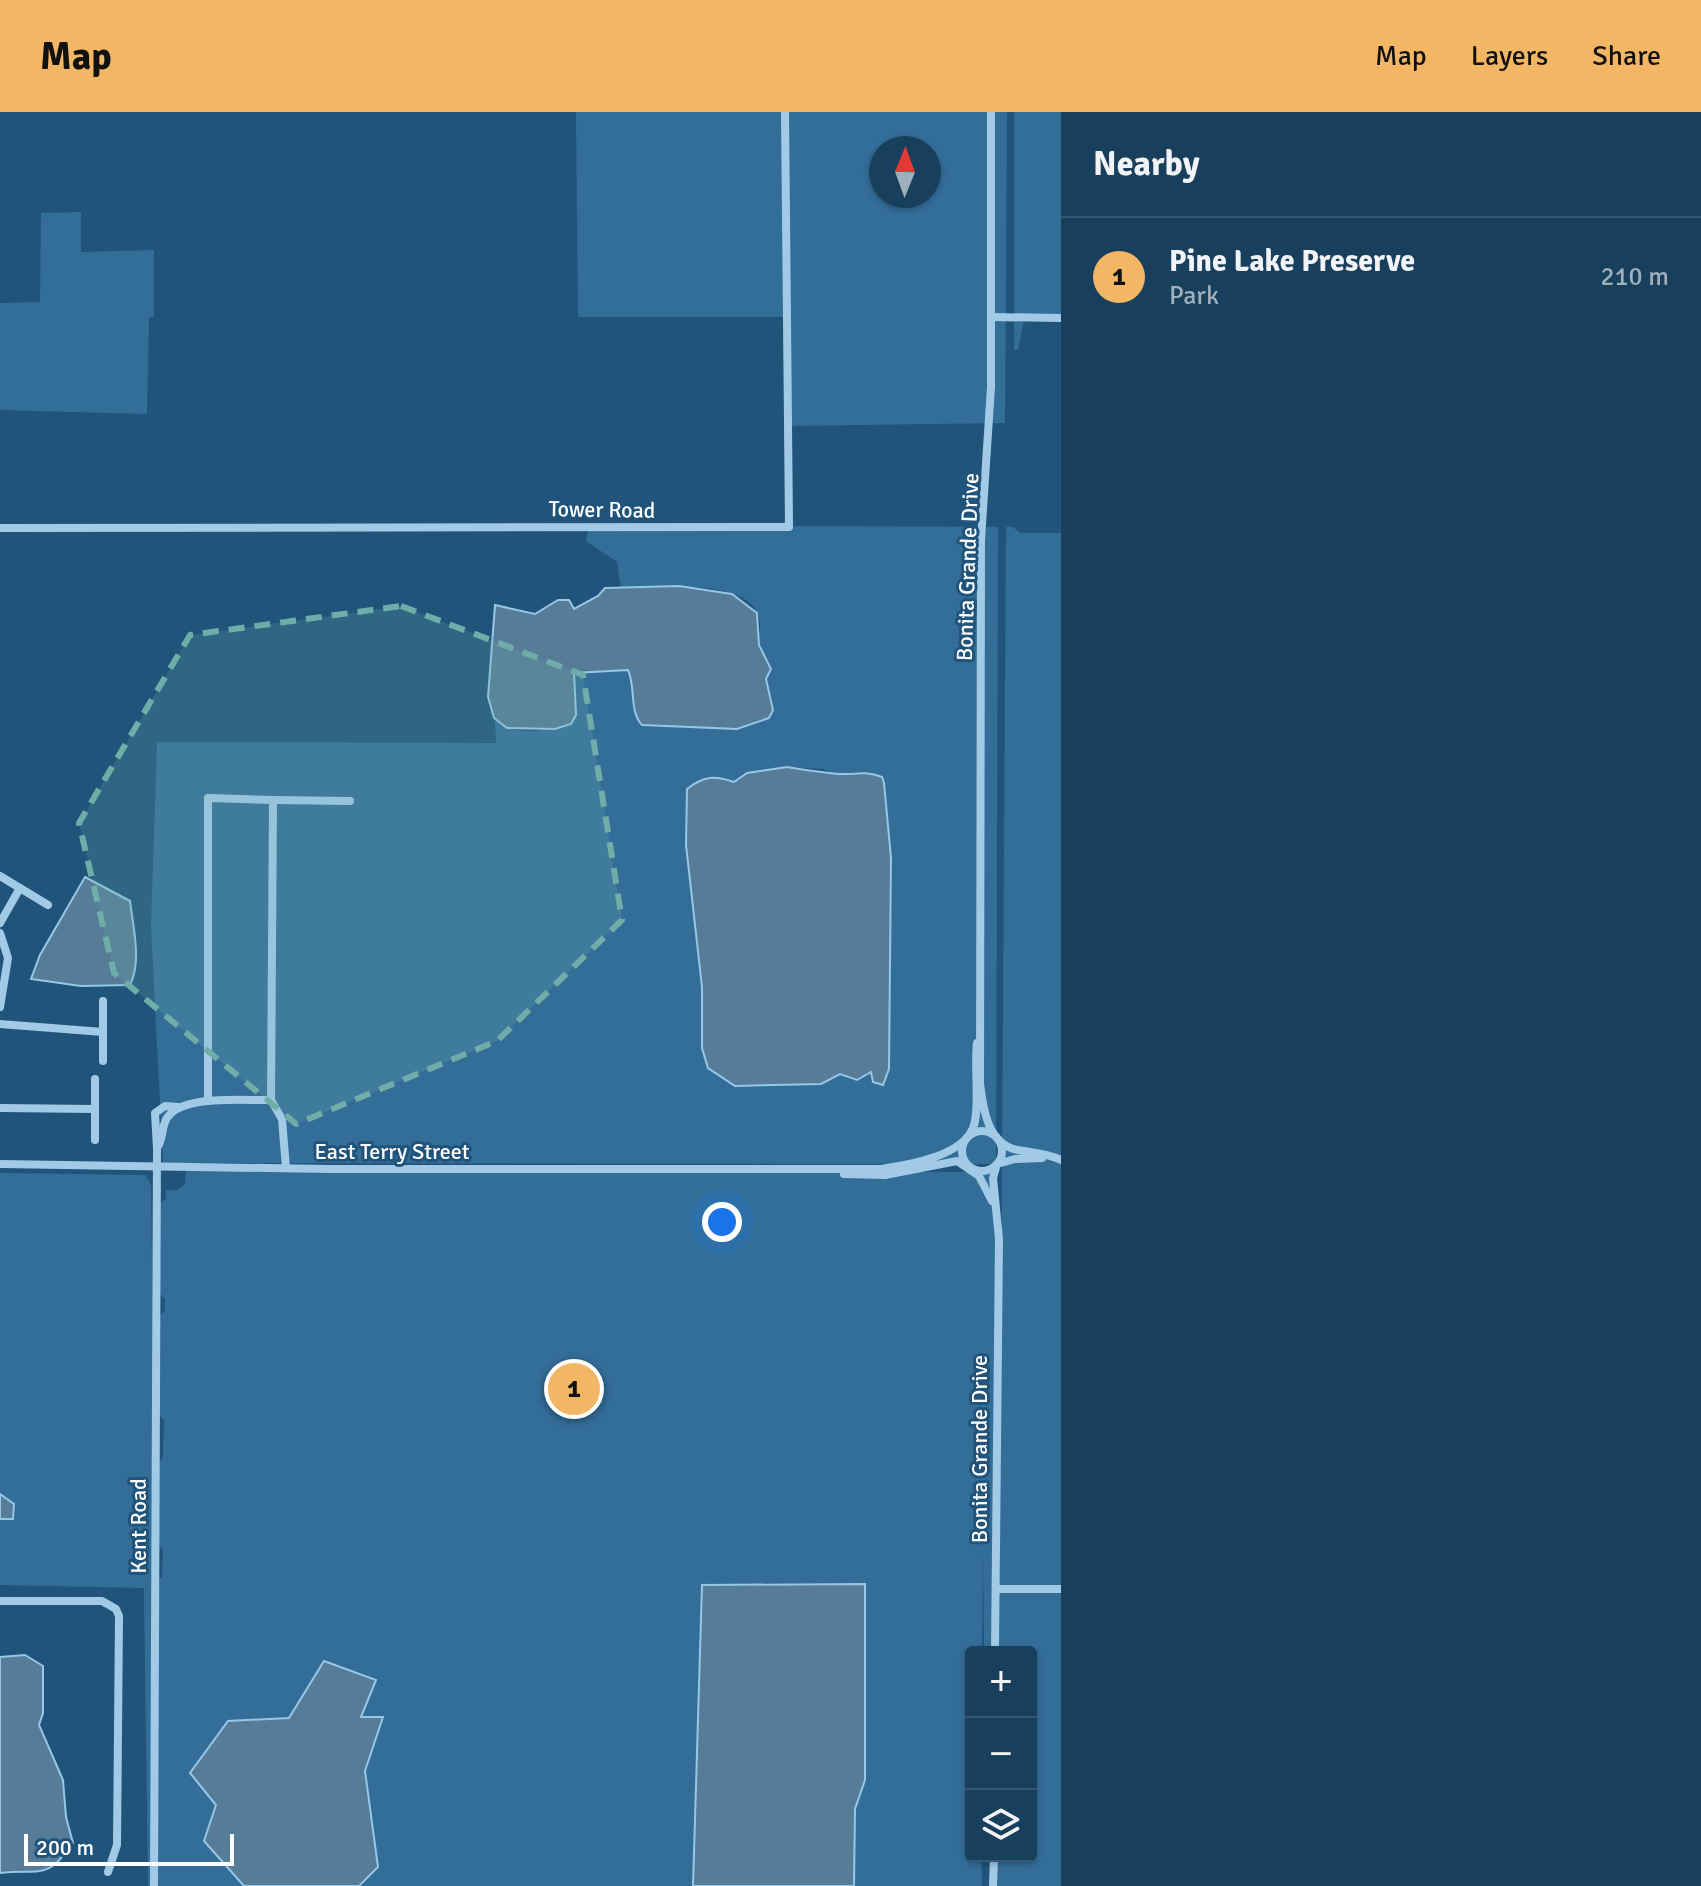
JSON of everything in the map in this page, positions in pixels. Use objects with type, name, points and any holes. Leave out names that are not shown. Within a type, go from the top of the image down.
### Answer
[{"type":"street","name":"Tower Road","points":[[0,528],[789,527],[785,112]]},
{"type":"street","name":"Bonita Grande Drive","points":[[991,112],[989,467],[981,540],[979,1023],[983,1104],[999,1141]]},
{"type":"street","points":[[991,317],[1061,318]]},
{"type":"street","points":[[208,1101],[208,798],[350,801]]},
{"type":"street","points":[[273,800],[271,1100],[282,1119],[286,1168]]},
{"type":"street","points":[[0,876],[48,905]]},
{"type":"street","points":[[0,923],[20,888]]},
{"type":"street","points":[[0,933],[8,958],[0,1007]]},
{"type":"street","points":[[103,1001],[103,1061]]},
{"type":"street","name":"Bonita Grande Drive","points":[[967,1138],[975,1124],[974,1065],[979,1023]]},
{"type":"street","points":[[0,1024],[103,1032]]},
{"type":"street","points":[[95,1079],[95,1140]]},
{"type":"street","points":[[157,1148],[155,1113],[163,1107],[208,1101],[271,1100]]},
{"type":"street","points":[[163,1107],[171,1115]]},
{"type":"street","points":[[157,1148],[171,1115],[178,1107]]},
{"type":"street","points":[[0,1108],[95,1109]]},
{"type":"street","points":[[982,1131],[1013,1149],[1061,1160],[1022,1158],[997,1164],[986,1171],[970,1167],[962,1153],[967,1138],[982,1131]]},
{"type":"street","name":"East Terry Street","points":[[0,1164],[286,1168],[898,1167],[944,1152],[967,1138]]},
{"type":"street","points":[[997,1164],[1002,1152],[999,1141]]},
{"type":"street","name":"Kent Road","points":[[154,1886],[157,1148]]},
{"type":"street","name":"East Terry Street","points":[[783,1169],[885,1175],[950,1161],[970,1167]]},
{"type":"street","name":"Bonita Grande Drive","points":[[995,1646],[999,1243],[993,1178],[997,1164]]},
{"type":"street","name":"Bonita Grande Drive","points":[[970,1167],[990,1195],[999,1243]]},
{"type":"street","points":[[996,1589],[1061,1589]]},
{"type":"street","points":[[0,1601],[102,1601],[116,1609],[119,1616],[118,1835],[108,1872]]},
{"type":"street","points":[[993,1886],[994,1862]]},
{"type":"highlighted area","points":[[401,606],[583,675],[622,920],[497,1041],[296,1124],[114,973],[79,823],[190,635]]},
{"type":"shaded area","points":[[576,112],[1007,112],[1005,423],[788,426],[790,317],[578,317]]},
{"type":"shaded area","points":[[1014,112],[1061,112],[1061,318],[1024,318],[1018,350],[1014,350]]},
{"type":"shaded area","points":[[81,212],[81,252],[154,250],[154,317],[149,317],[147,414],[0,410],[0,303],[40,302],[41,213]]},
{"type":"shaded area","points":[[804,526],[998,527],[996,1164],[163,1163],[151,926],[157,742],[496,743],[495,719],[513,729],[536,731],[559,726],[576,715],[574,672],[627,670],[635,713],[642,725],[737,729],[769,718],[768,668],[759,644],[759,617],[751,604],[737,595],[718,590],[621,588],[617,562],[586,541],[588,530]],"holes":[[[786,767],[823,769],[834,774],[855,772],[885,788],[891,858],[889,1069],[873,1077],[871,1072],[852,1080],[840,1074],[821,1084],[746,1086],[708,1068],[702,1042],[702,987],[686,845],[691,787],[707,779],[734,782],[747,773]]]},
{"type":"shaded area","points":[[1006,527],[1013,527],[1020,533],[1061,533],[1061,1886],[997,1886],[997,1862],[1037,1862],[1037,1646],[999,1646]]},
{"type":"shaded area","points":[[679,586],[732,594],[757,613],[759,645],[771,669],[766,679],[773,710],[769,718],[737,729],[642,725],[635,713],[628,670],[574,673],[576,715],[571,724],[555,729],[507,728],[494,718],[488,697],[495,605],[535,614],[558,600],[569,600],[574,609],[598,596],[605,588]]},
{"type":"shaded area","points":[[787,767],[837,774],[870,774],[882,777],[884,783],[891,858],[889,1069],[883,1085],[873,1082],[871,1072],[857,1080],[840,1074],[821,1084],[735,1086],[708,1068],[702,1048],[702,987],[686,845],[687,789],[709,778],[734,782],[747,773]]},
{"type":"shaded area","points":[[85,877],[130,901],[136,955],[130,985],[81,986],[31,979],[40,955]]},
{"type":"shaded area","points":[[186,1171],[996,1172],[992,1646],[984,1646],[983,1548],[982,1646],[965,1646],[965,1862],[981,1862],[982,1886],[148,1886],[144,1588],[0,1585],[0,1173],[146,1175],[151,1185],[156,1578],[162,1578],[163,1550],[156,1540],[156,1468],[163,1456],[164,1421],[158,1413],[156,1319],[165,1311],[165,1299],[159,1293],[159,1204],[166,1199],[166,1190],[178,1190],[185,1184]]},
{"type":"shaded area","points":[[0,1494],[14,1504],[13,1519],[0,1519]]},
{"type":"shaded area","points":[[865,1584],[865,1780],[855,1809],[854,1886],[693,1886],[702,1585]]},
{"type":"shaded area","points":[[25,1655],[43,1666],[43,1713],[39,1725],[63,1780],[66,1817],[73,1843],[49,1868],[34,1872],[0,1873],[0,1657]]},
{"type":"shaded area","points":[[324,1661],[376,1680],[361,1717],[383,1717],[365,1771],[378,1867],[359,1886],[244,1886],[204,1841],[216,1805],[190,1773],[228,1721],[289,1718]]},
{"type":"place","name":"Pine Lake Preserve","points":[[574,1389]]}]
